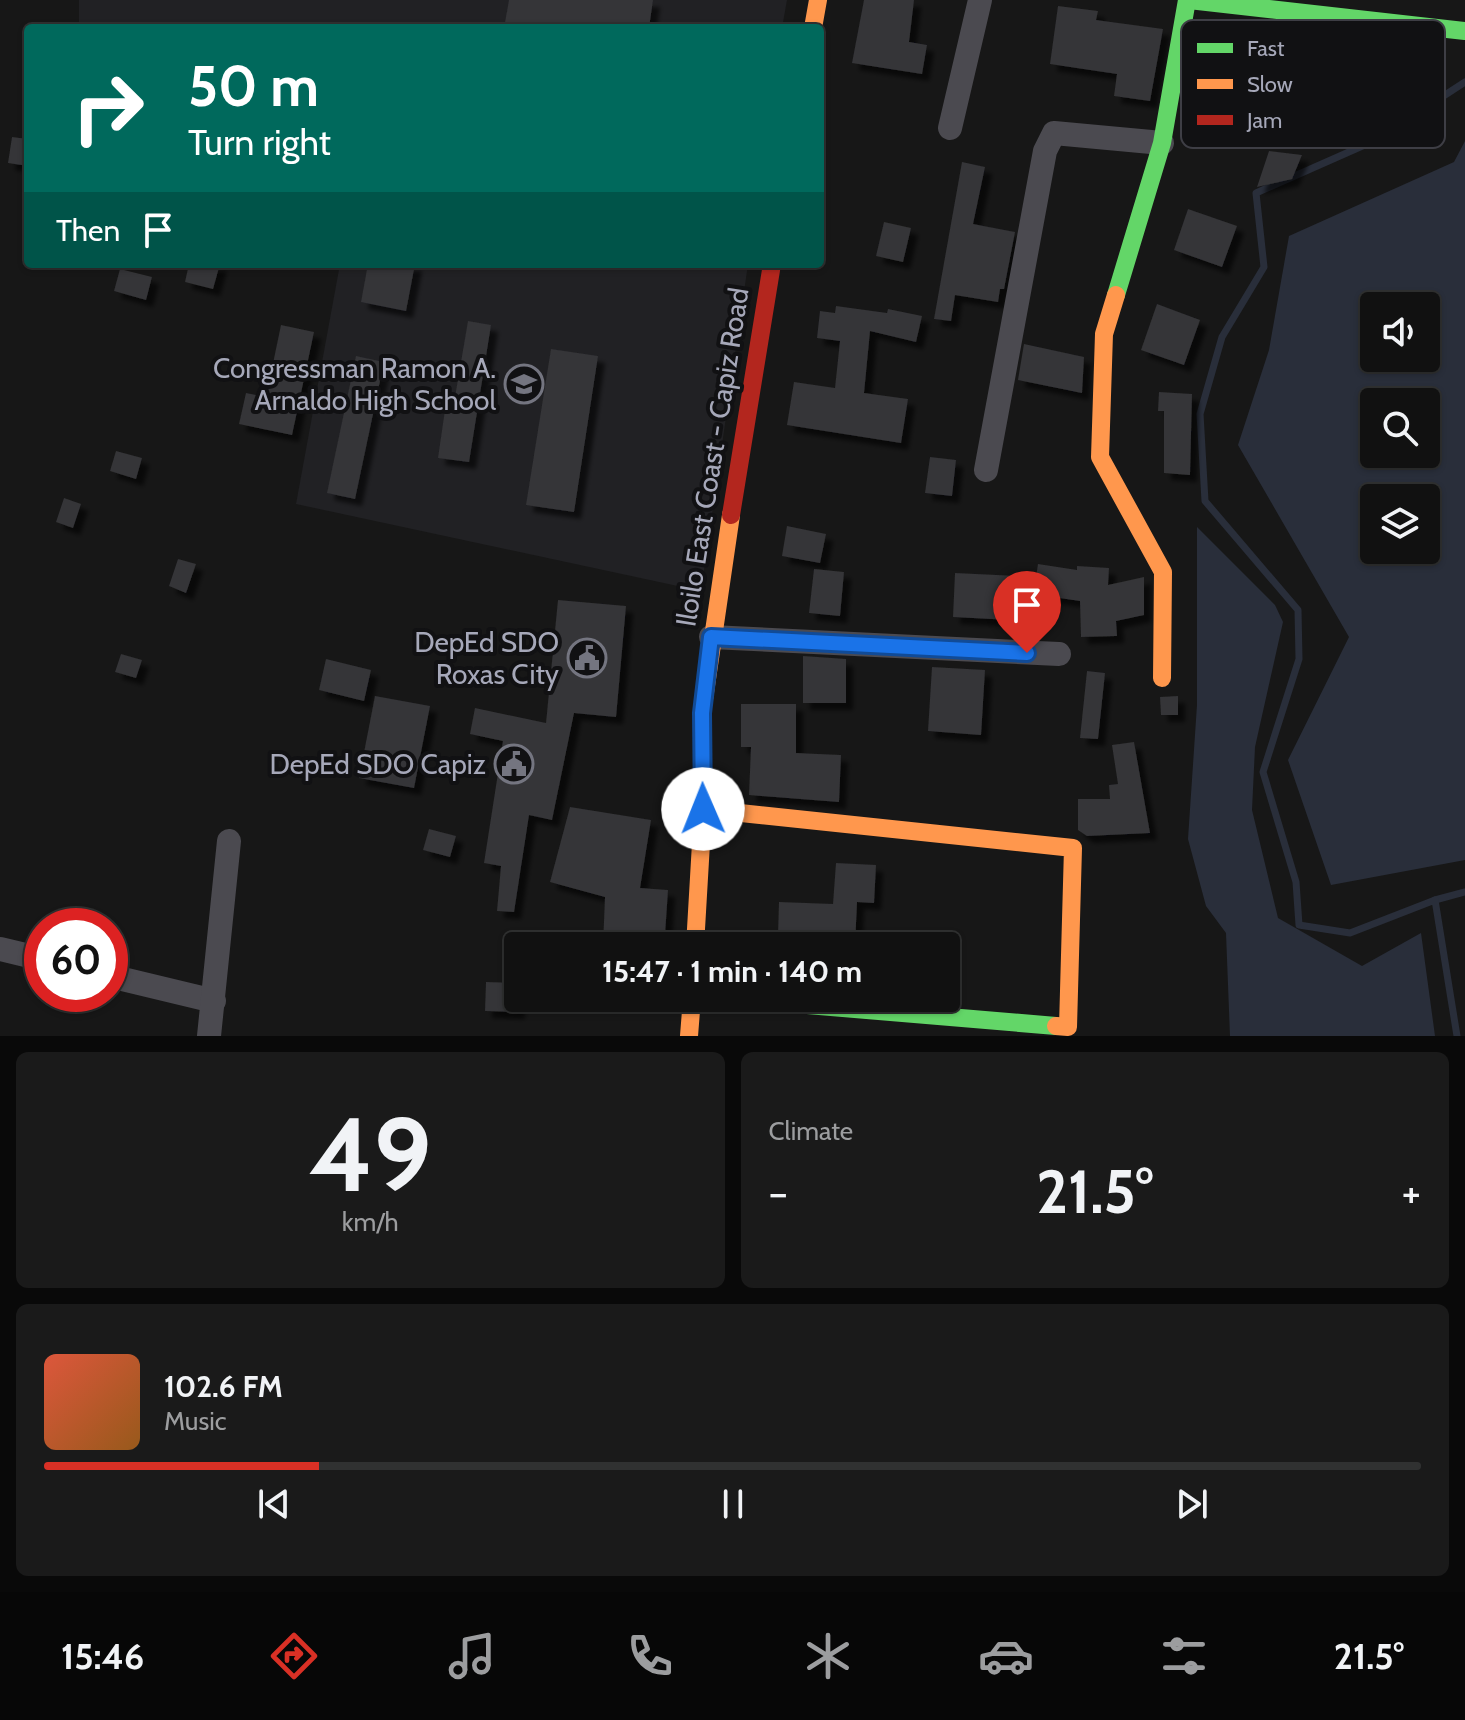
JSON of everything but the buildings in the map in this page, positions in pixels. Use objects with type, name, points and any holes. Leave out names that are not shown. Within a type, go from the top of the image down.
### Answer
[{"type":"street","points":[[814,24],[818,0]]},
{"type":"street","points":[[950,128],[980,0]]},
{"type":"street","points":[[1184,20],[1188,0],[1378,20]]},
{"type":"street","points":[[1445,28],[1465,31]]},
{"type":"street","points":[[1162,678],[1163,572],[1100,457],[1104,334],[1162,143],[1181,38]]},
{"type":"street","points":[[986,470],[1049,142],[1054,133],[1162,143]]},
{"type":"street","name":"Iloilo East Coast - Capiz Road","points":[[696,932],[703,809],[702,713],[711,637],[771,268]]},
{"type":"street","points":[[711,637],[1059,654]]},
{"type":"street","points":[[703,809],[1073,848],[1068,1027],[890,1012]]},
{"type":"street","points":[[209,1036],[229,841]]},
{"type":"street","points":[[0,949],[24,955]]},
{"type":"street","points":[[128,980],[214,1001]]},
{"type":"street","points":[[689,1036],[691,1012]]},
{"type":"shaded area","points":[[79,0],[787,0],[783,24],[79,24]]},
{"type":"shaded area","name":"Congressman Ramon A. Arnaldo High School","points":[[339,268],[747,268],[701,591],[296,504]]},
{"type":"water","points":[[1465,141],[1465,860],[1331,885],[1288,760],[1349,637],[1238,445],[1269,350],[1289,236],[1454,162]]},
{"type":"water","points":[[1197,527],[1275,605],[1283,622],[1255,747],[1252,810],[1278,918],[1362,966],[1421,933],[1435,1036],[1230,1036],[1226,933],[1206,906],[1188,839],[1197,705]]},
{"type":"waterway","points":[[1445,95],[1465,82]]},
{"type":"waterway","points":[[1358,148],[1256,193],[1264,267],[1222,337],[1200,414],[1205,501],[1298,610],[1299,659],[1263,772],[1296,882],[1299,925],[1350,933],[1435,900],[1457,1036]]},
{"type":"waterway","points":[[1435,900],[1465,892]]},
{"type":"traffic: fast","points":[[1184,20],[1187,0]]},
{"type":"traffic: fast","points":[[1189,0],[1367,20]]},
{"type":"traffic: fast","points":[[1445,29],[1465,31]]},
{"type":"traffic: fast","points":[[1116,295],[1162,143],[1181,34]]},
{"type":"traffic: fast","points":[[890,1012],[1056,1026]]},
{"type":"traffic: slow","points":[[814,24],[818,0]]},
{"type":"traffic: slow","points":[[1116,295],[1104,334],[1100,457],[1163,572],[1162,678]]},
{"type":"traffic: slow","points":[[696,932],[703,809],[702,713],[731,515]]},
{"type":"traffic: slow","points":[[703,809],[1073,848],[1068,1027],[1056,1026]]},
{"type":"traffic: slow","points":[[689,1036],[691,1012]]},
{"type":"traffic: jam","points":[[731,515],[771,268]]},
{"type":"place","name":"Congressman Ramon A. Arnaldo High School","points":[[524,384]]},
{"type":"place","name":"DepEd SDO Roxas City","points":[[587,658]]},
{"type":"place","name":"DepEd SDO Capiz","points":[[514,764]]},
{"type":"route","points":[[703,809],[702,713],[711,637],[1027,653]]}]
